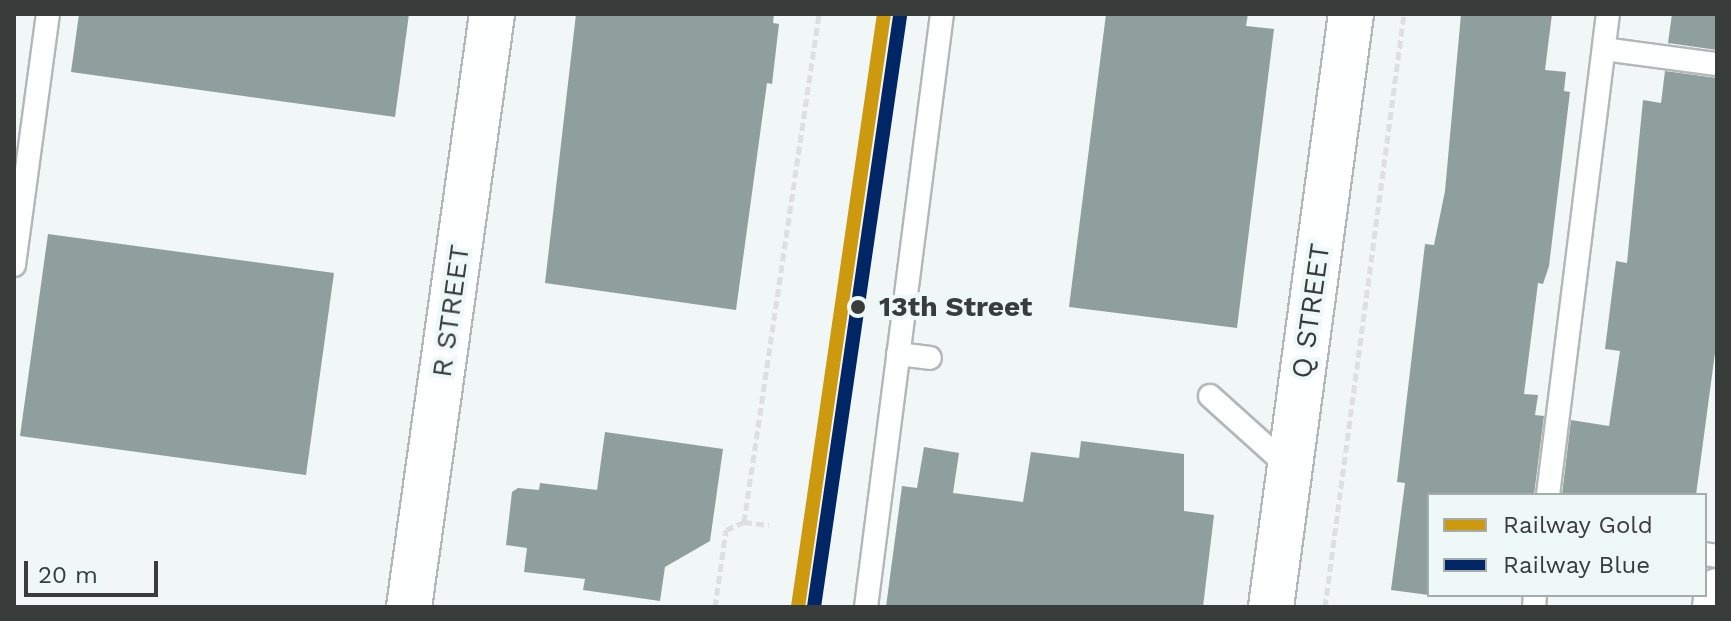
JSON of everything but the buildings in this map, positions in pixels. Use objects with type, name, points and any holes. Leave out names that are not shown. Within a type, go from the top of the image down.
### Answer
[{"type":"street","name":"R STREET","points":[[409,607],[492,14]]},
{"type":"street","name":"Q STREET","points":[[1271,607],[1351,14]]},
{"type":"street","points":[[1715,607],[1717,591]]},
{"type":"lane","points":[[14,265],[48,14]]},
{"type":"lane","points":[[866,607],[942,14]]},
{"type":"lane","points":[[1548,493],[1608,14]]},
{"type":"lane","points":[[1604,49],[1717,64]]},
{"type":"lane","points":[[898,354],[930,358]]},
{"type":"lane","points":[[1210,396],[1290,468]]},
{"type":"path","points":[[744,522],[819,14]]},
{"type":"path","points":[[1325,607],[1404,14]]},
{"type":"path","points":[[715,607],[726,530],[744,522],[769,525]]},
{"type":"rail line","name":"Gold","points":[[798,607],[884,14]]},
{"type":"rail line","name":"Blue","points":[[814,607],[900,16]]},
{"type":"place","name":"13th Street","points":[[858,307]]}]
